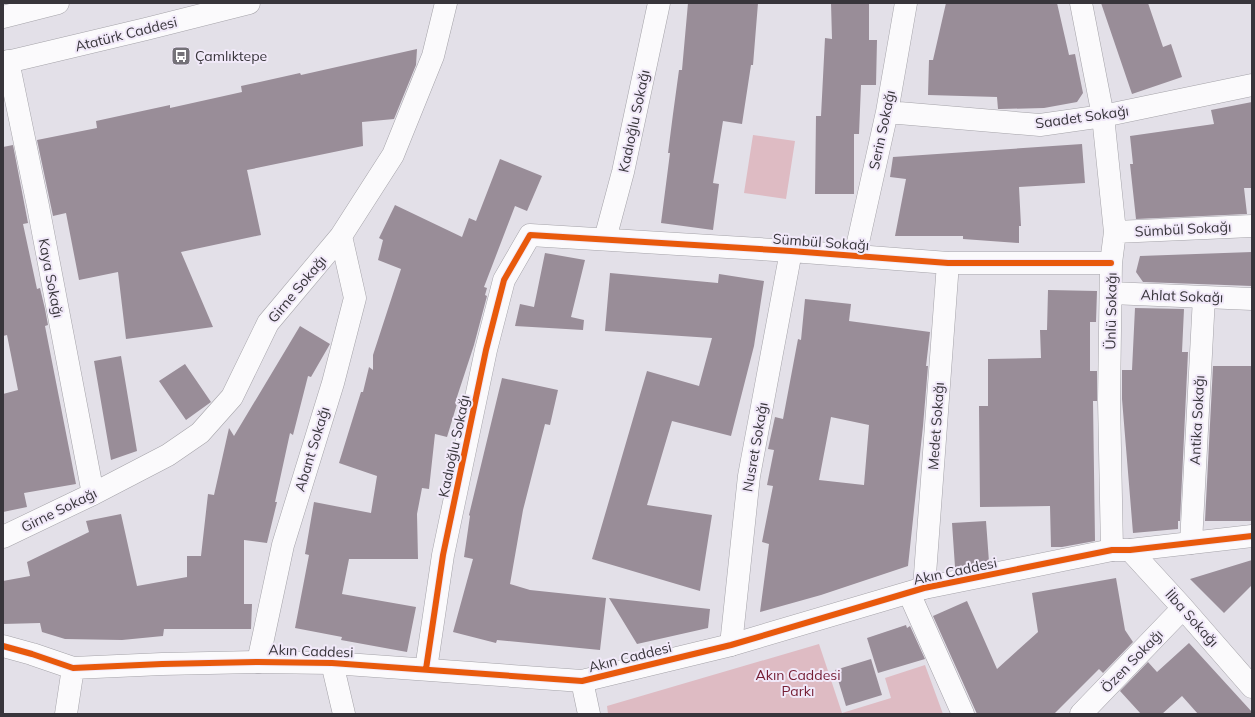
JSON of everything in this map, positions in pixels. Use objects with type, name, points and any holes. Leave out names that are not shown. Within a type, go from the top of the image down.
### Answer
[{"type":"street","points":[[8,11],[58,3]]},
{"type":"street","name":"Atatürk Caddesi","points":[[6,62],[146,30],[249,3]]},
{"type":"street","name":"Girne Sokağı","points":[[3,537],[93,494],[168,455],[200,433],[232,397],[268,323],[341,236],[393,155],[433,56],[446,3]]},
{"type":"street","name":"Kadıoğlu Sokağı","points":[[605,238],[623,172],[659,3]]},
{"type":"street","name":"Serin Sokağı","points":[[855,256],[887,112],[906,3]]},
{"type":"street","name":"Ünlü Sokağı","points":[[1081,3],[1103,116],[1115,232],[1111,263],[1110,399],[1121,550]]},
{"type":"street","name":"Kaya Sokağı","points":[[6,62],[38,206],[93,494]]},
{"type":"street","name":"Saadet Sokağı","points":[[887,112],[1040,125],[1103,116],[1252,85]]},
{"type":"street","name":"Sümbül Sokağı","points":[[1115,232],[1252,226]]},
{"type":"street","name":"Kadıoğlu Sokağı","points":[[426,669],[443,555],[486,350],[504,280],[530,235]]},
{"type":"street","name":"Sümbül Sokağı","points":[[530,235],[605,238],[948,263],[1111,263]]},
{"type":"street","name":"Abant Sokağı","points":[[258,662],[283,545],[332,383],[355,298],[341,236]]},
{"type":"street","name":"Nusret Sokağı","points":[[731,645],[749,476],[791,251]]},
{"type":"street","name":"Medet Sokağı","points":[[917,591],[948,263]]},
{"type":"street","name":"Ahlat Sokağı","points":[[1111,293],[1252,299]]},
{"type":"street","name":"Antika Sokağı","points":[[1190,543],[1204,297]]},
{"type":"street","name":"Akın Caddesi","points":[[3,646],[72,668],[258,662],[332,663],[582,681],[731,645],[917,591],[1121,550],[1252,536]]},
{"type":"street","name":"İlba Sokağı","points":[[1121,550],[1183,608],[1252,687]]},
{"type":"street","points":[[917,591],[963,714]]},
{"type":"street","name":"Özen Sokağı","points":[[1080,714],[1183,608]]},
{"type":"street","points":[[332,663],[344,714]]},
{"type":"street","points":[[66,714],[72,668]]},
{"type":"street","points":[[582,681],[589,714]]},
{"type":"green space","points":[[753,135],[795,141],[786,199],[744,193]]},
{"type":"green space","name":"Akın Caddesi Parkı","points":[[819,644],[842,713],[891,698],[885,678],[925,665],[943,714],[608,714],[607,706]]},
{"type":"building","points":[[688,3],[758,3],[753,65],[751,65],[742,124],[723,121],[713,183],[719,184],[713,230],[661,223],[670,153],[668,153],[679,70],[682,70]]},
{"type":"building","points":[[831,3],[869,3],[869,40],[877,40],[876,85],[861,85],[859,134],[854,134],[854,194],[815,194],[816,116],[821,116],[825,38],[832,39]]},
{"type":"building","points":[[946,3],[1057,3],[1069,55],[1075,54],[1083,93],[1077,102],[1044,108],[998,109],[997,97],[928,95],[929,60],[933,60]]},
{"type":"building","points":[[1101,3],[1148,3],[1163,47],[1171,44],[1182,77],[1132,94]]},
{"type":"building","points":[[417,49],[416,65],[394,119],[362,122],[363,146],[247,170],[261,235],[181,252],[213,327],[126,339],[118,272],[79,280],[66,213],[53,216],[37,140],[97,128],[96,121],[170,105],[170,108],[242,92],[241,86],[300,73],[301,75]]},
{"type":"building","points":[[1252,102],[1252,188],[1244,188],[1247,214],[1136,219],[1130,164],[1133,164],[1130,136],[1214,124],[1211,110]]},
{"type":"building","points":[[1082,144],[1085,183],[1019,187],[1021,226],[1019,226],[1019,243],[963,239],[963,236],[895,236],[906,179],[890,177],[893,157]]},
{"type":"building","points":[[13,145],[28,223],[23,224],[37,289],[40,288],[45,309],[48,325],[45,326],[76,484],[24,493],[27,507],[3,512],[3,394],[18,390],[7,335],[3,336],[3,147]]},
{"type":"building","points":[[500,159],[542,176],[527,211],[515,206],[484,287],[487,288],[485,295],[487,296],[474,345],[455,403],[457,404],[447,437],[435,434],[429,489],[422,488],[417,514],[418,559],[349,559],[342,594],[416,607],[407,652],[341,640],[342,637],[295,628],[309,555],[305,554],[314,502],[371,513],[377,476],[339,463],[361,392],[363,392],[369,367],[373,370],[373,355],[401,269],[378,260],[383,240],[379,238],[395,205],[462,237],[469,218],[476,221]]},
{"type":"building","points":[[1252,252],[1252,286],[1143,282],[1136,272],[1140,256]]},
{"type":"building","points":[[545,253],[585,260],[571,317],[584,320],[583,330],[515,326],[520,304],[534,307]]},
{"type":"building","points":[[610,273],[718,283],[719,274],[764,281],[754,346],[731,436],[672,421],[647,505],[712,515],[700,591],[592,559],[647,371],[699,386],[712,338],[605,331]]},
{"type":"building","points":[[1048,290],[1097,291],[1096,322],[1090,322],[1090,371],[1097,371],[1097,401],[1093,401],[1095,541],[1062,547],[1051,547],[1050,506],[980,507],[979,406],[988,406],[988,359],[1041,358],[1040,330],[1047,330]]},
{"type":"building","points":[[805,299],[851,304],[849,321],[930,332],[926,366],[928,366],[923,426],[908,566],[821,595],[760,612],[769,544],[762,542],[773,486],[767,485],[774,450],[768,449],[775,417],[783,419],[798,339],[801,340]],"holes":[[[831,417],[869,425],[864,485],[819,480]]]},
{"type":"building","points":[[1135,308],[1184,309],[1182,352],[1188,352],[1180,521],[1178,521],[1178,529],[1133,533],[1122,399],[1122,370],[1132,370]]},
{"type":"building","points":[[300,326],[330,344],[311,377],[308,376],[293,435],[290,433],[275,502],[277,502],[267,543],[244,540],[244,604],[252,604],[251,629],[164,629],[163,636],[122,640],[65,639],[42,632],[40,623],[3,624],[3,581],[30,576],[27,562],[89,532],[86,521],[121,514],[137,586],[187,577],[187,556],[201,556],[208,494],[214,495],[229,428],[234,436]]},
{"type":"building","points":[[121,356],[137,451],[111,460],[94,361]]},
{"type":"building","points":[[185,364],[211,402],[186,420],[159,381]]},
{"type":"building","points":[[1213,366],[1252,366],[1251,521],[1205,521]]},
{"type":"building","points":[[502,378],[558,390],[550,425],[545,424],[523,510],[510,584],[530,590],[606,598],[600,650],[497,640],[496,643],[453,632],[473,559],[464,557],[469,515]]},
{"type":"building","points":[[986,521],[989,562],[966,567],[955,567],[952,523]]},
{"type":"building","points":[[1252,560],[1252,585],[1224,613],[1190,579]]},
{"type":"building","points":[[1116,578],[1125,630],[1133,642],[1103,673],[1099,669],[1054,714],[977,714],[933,616],[967,601],[997,669],[1038,632],[1032,593]]},
{"type":"building","points":[[609,598],[710,609],[708,628],[637,644]]},
{"type":"building","points":[[906,625],[907,628],[910,626],[925,659],[878,673],[867,638]]},
{"type":"building","points":[[1189,643],[1252,712],[1252,714],[1198,714],[1182,696],[1162,714],[1141,714],[1120,691],[1148,662],[1157,672]]},
{"type":"building","points":[[871,659],[882,695],[846,706],[835,670]]},
{"type":"cycle path","points":[[426,669],[443,555],[486,350],[504,280],[530,235],[791,251],[948,263],[1111,263]]},
{"type":"cycle path","points":[[3,646],[73,668],[258,662],[332,663],[582,681],[731,645],[924,588],[1112,550],[1130,550],[1252,536]]},
{"type":"place","name":"Çamlıktepe","points":[[181,56]]}]
